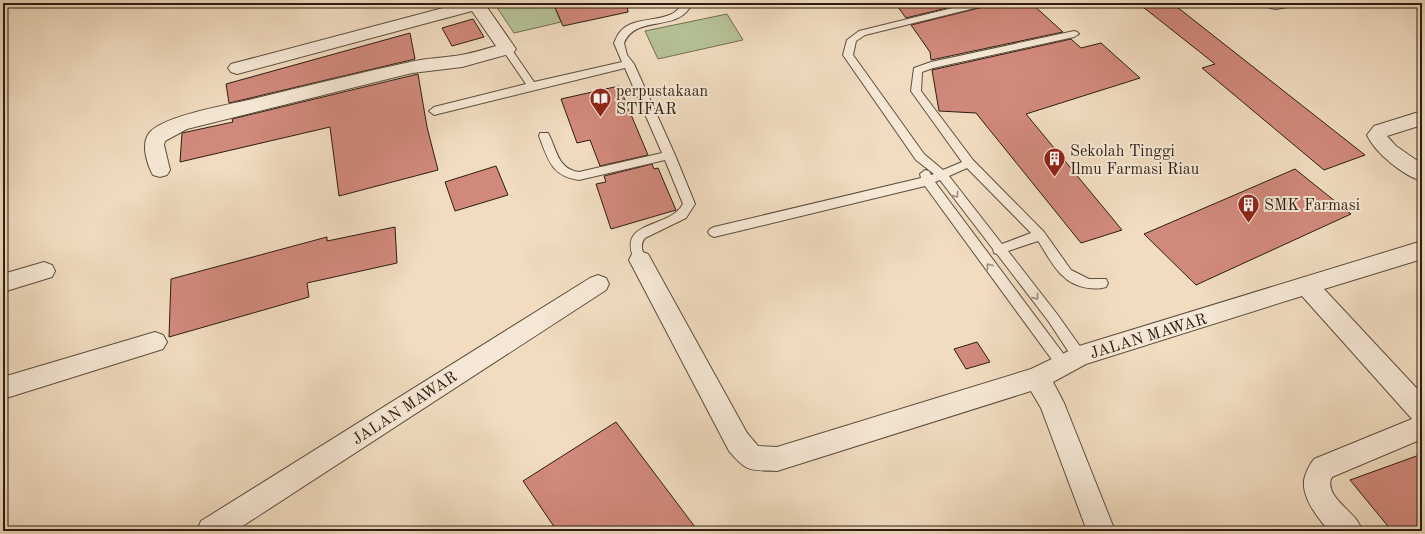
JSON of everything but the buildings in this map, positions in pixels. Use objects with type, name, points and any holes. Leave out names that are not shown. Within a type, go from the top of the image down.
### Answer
[{"type":"street","points":[[160,170],[154,145],[157,137],[180,124],[412,67],[462,61],[507,49],[476,4],[238,68]]},
{"type":"street","points":[[1422,118],[1382,131],[1377,135],[1378,140],[1385,147],[1422,174]]},
{"type":"street","name":"JALAN MAWAR","points":[[640,260],[738,442],[752,458],[777,459],[1037,378],[1071,360],[1422,250]]},
{"type":"street","points":[[3,283],[44,270]]},
{"type":"street","name":"JALAN MAWAR","points":[[212,531],[598,284]]},
{"type":"street","points":[[1307,286],[1422,412]]},
{"type":"street","points":[[3,388],[155,342]]},
{"type":"street","points":[[1037,378],[1052,403],[1101,531]]},
{"type":"street","points":[[1348,531],[1324,504],[1318,487],[1318,476],[1323,468],[1422,427]]},
{"type":"lane","points":[[640,260],[635,251],[635,244],[641,233],[682,215],[689,204],[670,155],[629,64],[619,49],[619,42],[624,32],[638,24],[678,16],[684,10],[687,3]]},
{"type":"lane","points":[[984,3],[862,33],[852,40],[848,55],[920,157],[941,174],[998,250],[1053,318],[1071,360]]},
{"type":"lane","points":[[1074,34],[931,65],[917,70],[916,91],[969,163],[1040,235],[1067,273],[1088,284],[1102,284]]},
{"type":"lane","points":[[507,49],[532,86]]},
{"type":"lane","points":[[434,111],[532,86],[629,64]]},
{"type":"lane","points":[[544,136],[558,167],[563,173],[570,176],[579,176],[670,155]]},
{"type":"lane","points":[[920,157],[928,181],[1071,360]]},
{"type":"lane","points":[[714,232],[928,181],[969,163]]},
{"type":"lane","points":[[998,250],[1040,235]]},
{"type":"green space","points":[[494,3],[553,3],[561,22],[514,33]]},
{"type":"green space","points":[[727,14],[743,40],[658,59],[645,31]]},
{"type":"place","name":"perpustakaan STIFAR","points":[[601,118]]},
{"type":"place","name":"Sekolah Tinggi Ilmu Farmasi Riau","points":[[1054,178]]},
{"type":"place","name":"SMK Farmasi","points":[[1248,224]]}]
